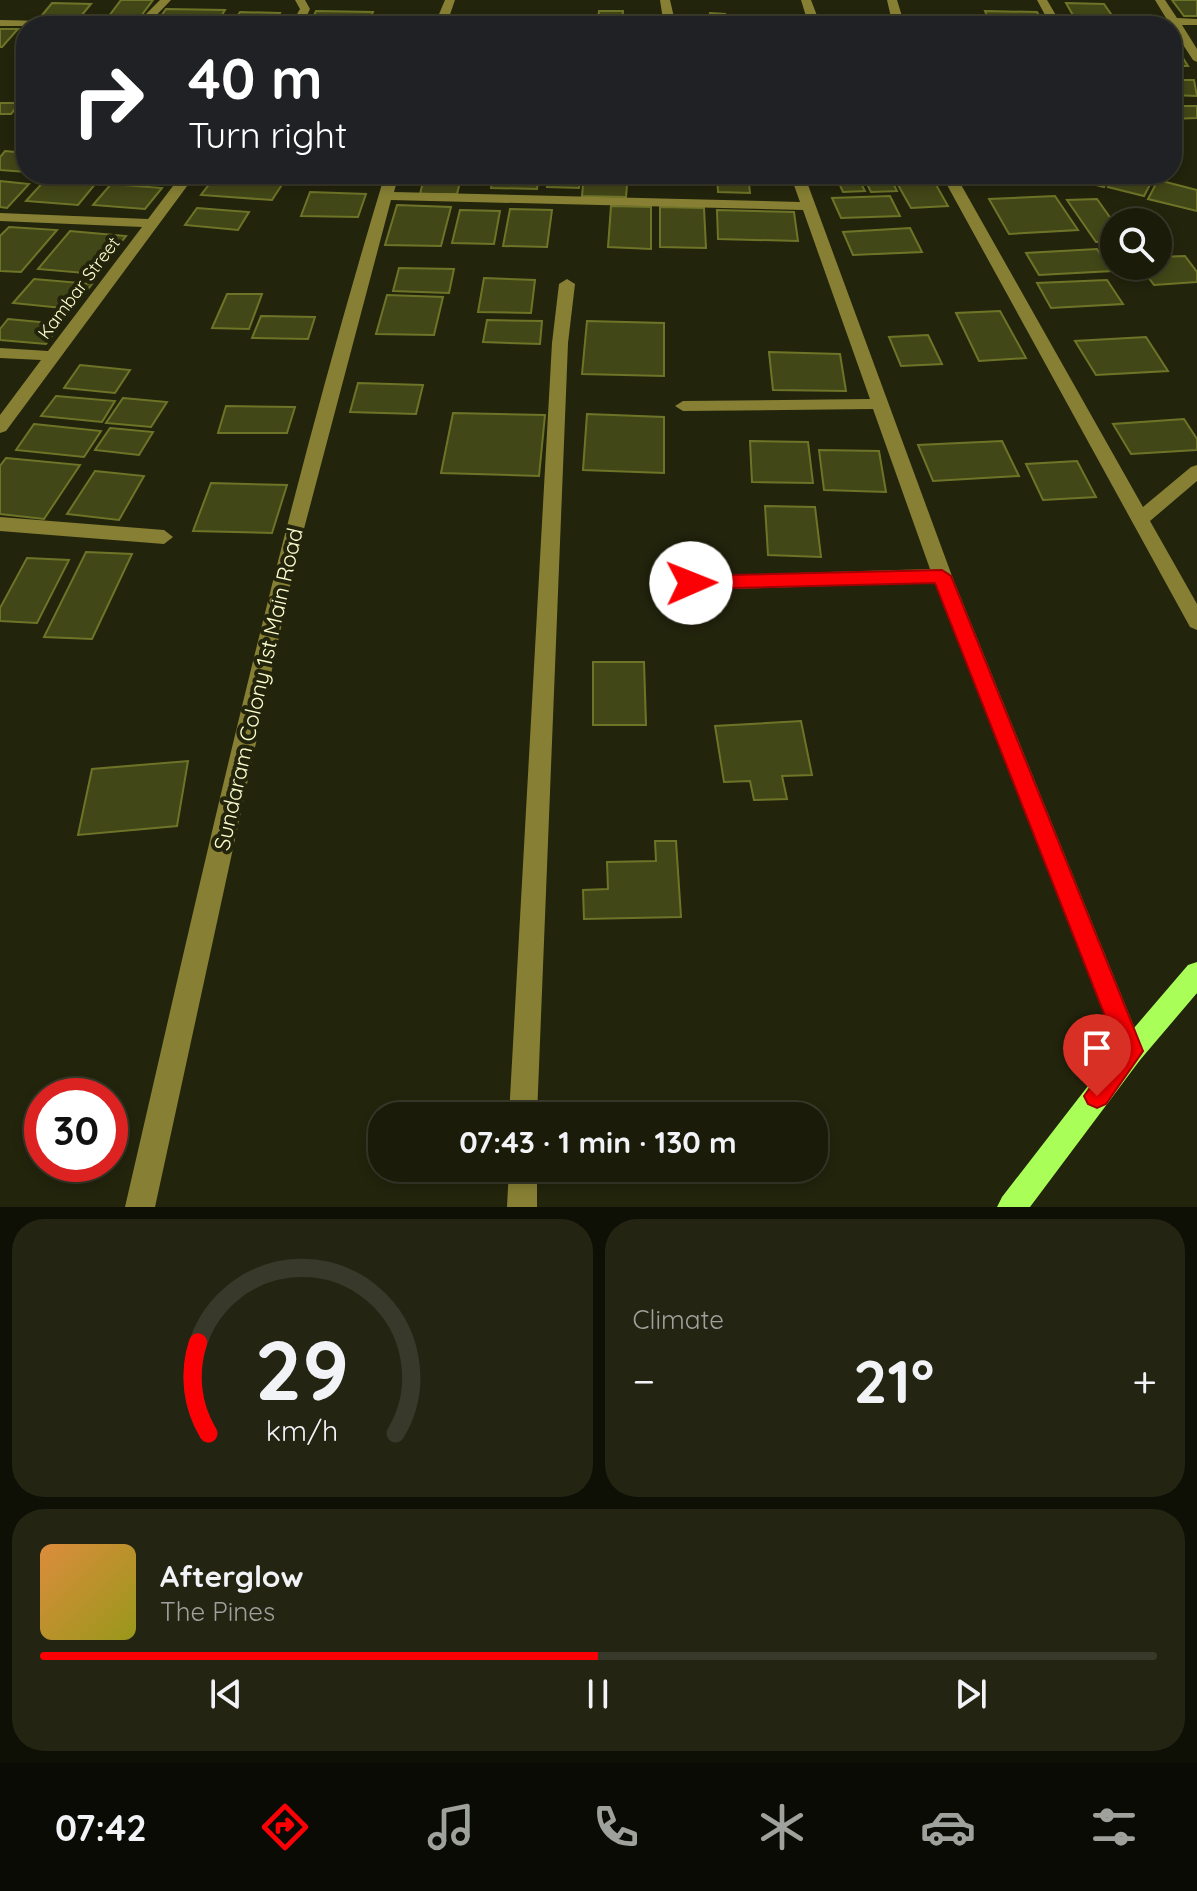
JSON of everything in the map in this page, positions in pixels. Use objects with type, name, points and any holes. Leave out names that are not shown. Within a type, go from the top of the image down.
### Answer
[{"type":"main road","points":[[1012,1207],[1131,1051],[1197,974]]},
{"type":"street","points":[[1182,36],[1197,58]]},
{"type":"street","name":"Kambar Street","points":[[0,427],[182,184]]},
{"type":"street","name":"Sundaram Colony 1st Main Road","points":[[140,1207],[244,742],[350,308],[389,184]]},
{"type":"street","points":[[800,184],[942,576],[1131,1051]]},
{"type":"street","points":[[954,184],[1197,622]]},
{"type":"street","points":[[385,196],[808,206]]},
{"type":"street","points":[[0,217],[153,223]]},
{"type":"street","points":[[524,1102],[560,343],[567,284]]},
{"type":"street","points":[[0,353],[53,356]]},
{"type":"street","points":[[683,406],[879,404]]},
{"type":"street","points":[[1141,519],[1197,471]]},
{"type":"street","points":[[0,524],[164,537]]},
{"type":"street","points":[[691,583],[942,576]]},
{"type":"street","points":[[522,1207],[523,1182]]},
{"type":"building","points":[[121,0],[153,0],[141,16],[109,16]]},
{"type":"building","points":[[1172,0],[1197,0],[1197,16],[1184,16]]},
{"type":"building","points":[[52,3],[91,4],[81,16],[41,16]]},
{"type":"building","points":[[1066,3],[1104,4],[1112,16],[1073,16]]},
{"type":"building","points":[[166,9],[225,10],[221,16],[161,16]]},
{"type":"building","points":[[316,11],[373,12],[371,16],[314,16]]},
{"type":"building","points":[[599,11],[623,11],[623,16],[598,16]]},
{"type":"building","points":[[985,11],[1037,12],[1039,16],[987,16]]},
{"type":"building","points":[[240,12],[280,13],[278,16],[238,16]]},
{"type":"building","points":[[0,29],[16,29],[2,47]]},
{"type":"building","points":[[1182,80],[1194,80],[1197,96],[1182,95]]},
{"type":"building","points":[[0,103],[16,103],[11,114],[0,114]]},
{"type":"building","points":[[1182,106],[1197,106],[1197,118],[1182,119]]},
{"type":"building","points":[[5,151],[16,152],[16,171],[0,170],[0,157]]},
{"type":"building","points":[[0,181],[29,184],[7,208],[0,207]]},
{"type":"building","points":[[41,184],[95,184],[78,205],[26,201]]},
{"type":"building","points":[[111,184],[162,188],[145,209],[93,205]]},
{"type":"building","points":[[209,184],[282,184],[272,200],[201,195]]},
{"type":"building","points":[[422,184],[460,184],[457,194],[420,194]]},
{"type":"building","points":[[492,184],[538,184],[537,189],[491,188]]},
{"type":"building","points":[[547,184],[579,184],[579,188],[547,187]]},
{"type":"building","points":[[583,184],[627,184],[626,197],[582,196]]},
{"type":"building","points":[[718,184],[749,184],[750,193],[718,192]]},
{"type":"building","points":[[839,184],[861,184],[865,191],[843,192]]},
{"type":"building","points":[[867,184],[894,184],[897,191],[871,192]]},
{"type":"building","points":[[936,184],[948,206],[911,208],[898,185]]},
{"type":"building","points":[[1110,184],[1150,184],[1144,196],[1108,187]]},
{"type":"building","points":[[1156,184],[1174,184],[1197,190],[1197,211],[1148,199]]},
{"type":"building","points":[[310,192],[366,194],[358,217],[301,216]]},
{"type":"building","points":[[890,196],[900,216],[841,218],[832,198]]},
{"type":"building","points":[[1055,196],[1078,230],[1009,234],[989,199]]},
{"type":"building","points":[[1097,199],[1103,208],[1100,208],[1100,242],[1096,242],[1067,200]]},
{"type":"building","points":[[397,205],[451,207],[441,246],[385,245]]},
{"type":"building","points":[[611,206],[651,207],[651,249],[608,247]]},
{"type":"building","points":[[660,207],[704,208],[706,248],[660,247]]},
{"type":"building","points":[[197,208],[249,212],[238,230],[185,225]]},
{"type":"building","points":[[510,209],[552,210],[547,247],[503,246]]},
{"type":"building","points":[[460,210],[500,211],[494,244],[452,243]]},
{"type":"building","points":[[717,210],[794,212],[798,241],[718,239]]},
{"type":"building","points":[[9,227],[57,230],[21,272],[0,271],[0,236]]},
{"type":"building","points":[[910,228],[922,252],[853,255],[843,232]]},
{"type":"building","points":[[70,231],[126,236],[96,274],[38,269]]},
{"type":"building","points":[[1097,249],[1100,272],[1039,275],[1026,253]]},
{"type":"building","points":[[1172,256],[1185,256],[1197,272],[1197,282],[1154,285],[1150,280],[1172,280]]},
{"type":"building","points":[[399,268],[454,269],[449,293],[393,291]]},
{"type":"building","points":[[484,278],[535,280],[531,313],[478,312]]},
{"type":"building","points":[[34,279],[92,284],[72,309],[13,303]]},
{"type":"building","points":[[1107,280],[1123,304],[1051,308],[1037,283]]},
{"type":"building","points":[[227,294],[262,294],[249,329],[212,328]]},
{"type":"building","points":[[387,295],[443,297],[434,335],[376,334]]},
{"type":"building","points":[[1000,311],[1026,358],[979,361],[956,313]]},
{"type":"building","points":[[261,316],[315,317],[308,339],[252,338]]},
{"type":"building","points":[[8,319],[61,324],[46,344],[0,340],[0,329]]},
{"type":"building","points":[[487,320],[542,321],[540,344],[483,342]]},
{"type":"building","points":[[587,321],[664,323],[664,376],[582,374]]},
{"type":"building","points":[[928,335],[942,364],[901,366],[889,337]]},
{"type":"building","points":[[1146,337],[1168,371],[1096,375],[1075,341]]},
{"type":"building","points":[[769,352],[840,354],[846,391],[773,390]]},
{"type":"building","points":[[80,365],[130,370],[115,393],[64,388]]},
{"type":"building","points":[[358,383],[423,385],[416,414],[350,412]]},
{"type":"building","points":[[56,396],[115,401],[102,422],[41,416]]},
{"type":"building","points":[[123,398],[167,402],[151,427],[106,423]]},
{"type":"building","points":[[226,406],[295,407],[287,433],[218,433]]},
{"type":"building","points":[[453,413],[545,415],[539,476],[441,473]]},
{"type":"building","points":[[587,414],[664,417],[664,473],[583,470]]},
{"type":"building","points":[[1184,419],[1197,439],[1197,450],[1131,454],[1113,424]]},
{"type":"building","points":[[34,424],[101,431],[84,457],[16,450]]},
{"type":"building","points":[[110,428],[153,432],[139,455],[95,450]]},
{"type":"building","points":[[750,441],[808,442],[813,483],[752,482]]},
{"type":"building","points":[[1002,441],[1019,476],[933,481],[918,445]]},
{"type":"building","points":[[819,450],[879,451],[886,492],[824,490]]},
{"type":"building","points":[[6,458],[80,465],[44,519],[0,514],[0,466]]},
{"type":"building","points":[[1077,461],[1096,497],[1043,500],[1026,464]]},
{"type":"building","points":[[95,471],[144,476],[119,520],[67,514]]},
{"type":"building","points":[[211,483],[287,485],[272,533],[193,531]]},
{"type":"building","points":[[765,506],[815,507],[821,557],[768,555]]},
{"type":"building","points":[[86,552],[132,554],[92,639],[44,637]]},
{"type":"building","points":[[27,558],[69,560],[37,623],[0,621],[0,608]]},
{"type":"building","points":[[593,662],[644,662],[646,725],[593,725]]},
{"type":"building","points":[[801,721],[812,775],[782,776],[787,799],[754,800],[750,781],[724,782],[715,726]]},
{"type":"building","points":[[188,761],[177,826],[78,835],[92,769]]},
{"type":"building","points":[[655,841],[676,841],[681,917],[584,919],[583,890],[608,889],[607,862],[656,861]]},
{"type":"route","points":[[691,583],[942,576],[1131,1051],[1097,1096]]}]
